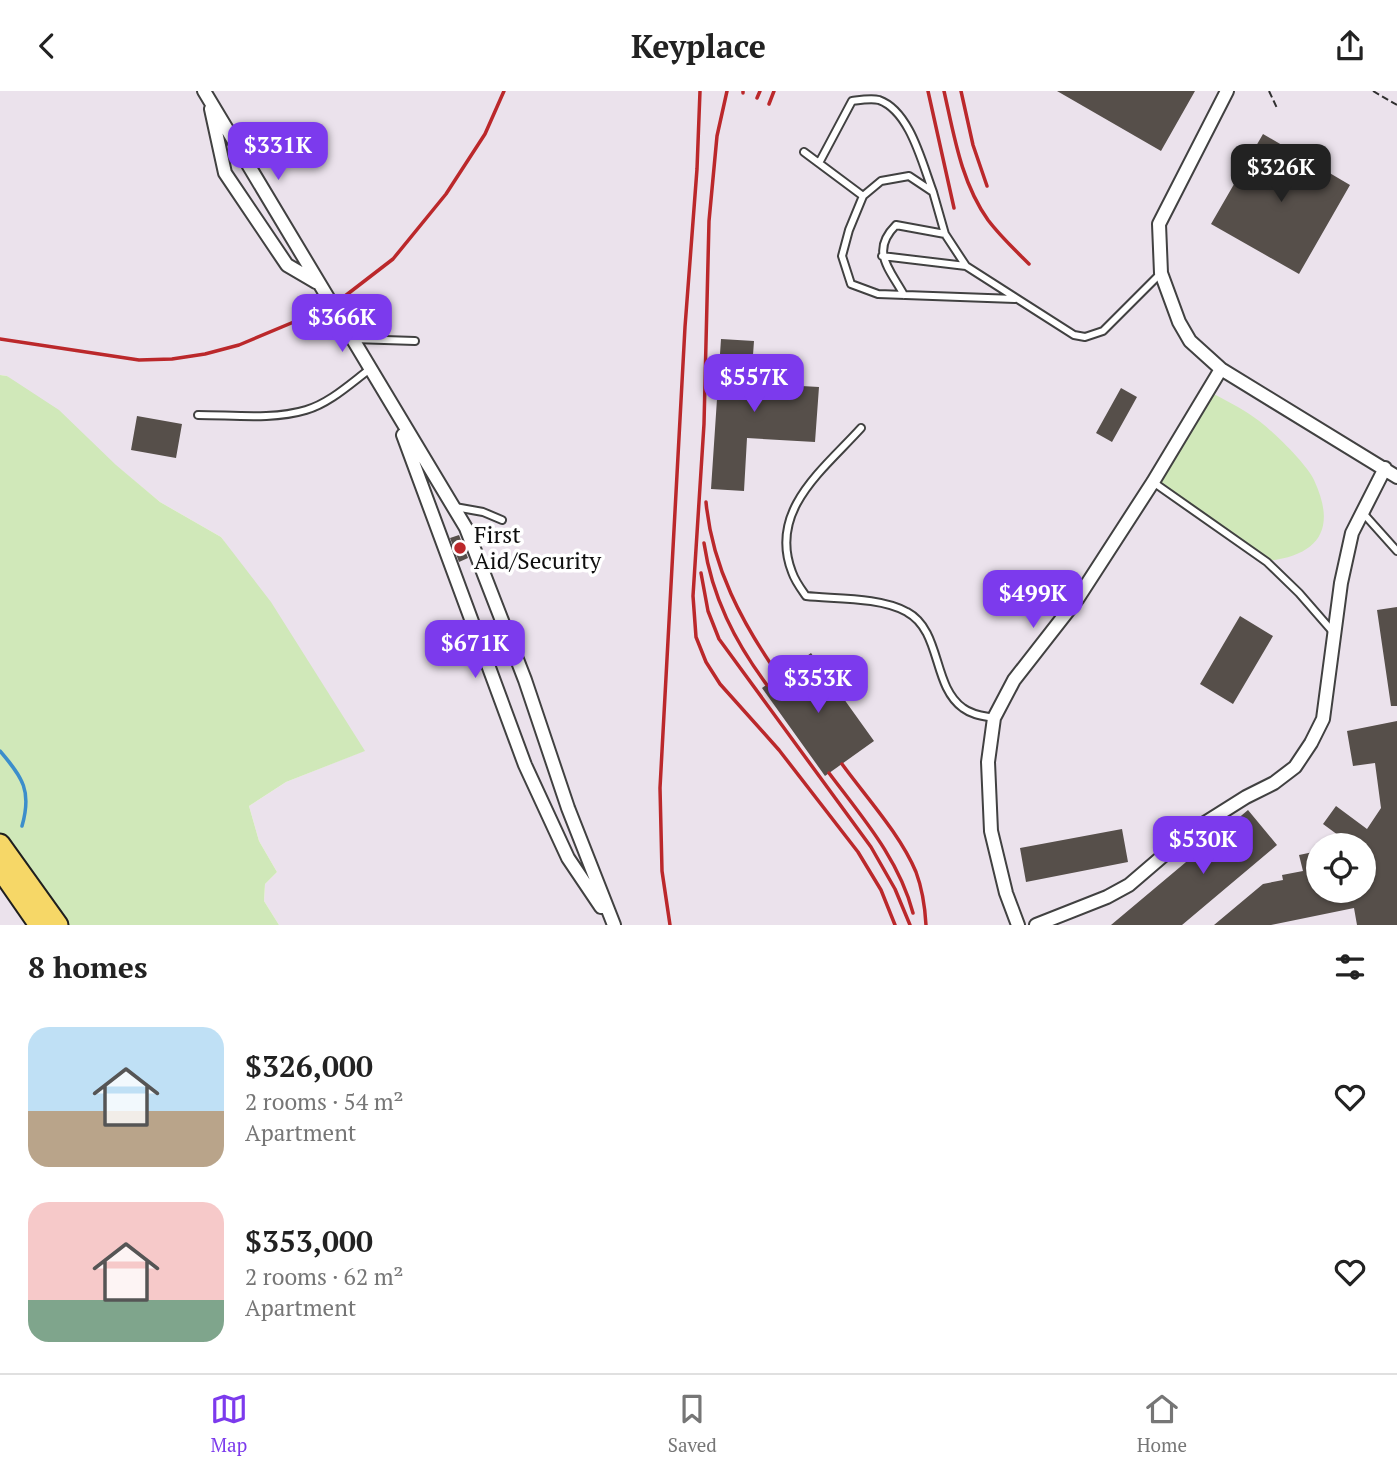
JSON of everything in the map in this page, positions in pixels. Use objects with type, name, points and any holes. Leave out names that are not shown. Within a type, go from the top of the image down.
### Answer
[{"type":"main road","points":[[0,844],[58,925]]},
{"type":"main road","points":[[0,869],[39,925]]},
{"type":"street","points":[[1227,91],[1159,224],[1161,274],[1182,330],[1196,347],[1221,369],[1397,477]]},
{"type":"street","points":[[206,95],[225,173],[287,265],[318,283]]},
{"type":"street","points":[[206,95],[454,507],[476,552],[613,925]]},
{"type":"street","points":[[1017,925],[991,831],[988,762],[994,718],[1005,694],[1078,598],[1153,482],[1221,369]]},
{"type":"street","points":[[393,408],[510,729],[535,790],[568,858],[613,925]]},
{"type":"street","points":[[1036,925],[1107,897],[1129,885],[1192,831],[1274,783],[1295,767],[1323,719],[1341,583],[1352,533],[1385,468]]},
{"type":"lane","points":[[819,163],[852,101],[877,99],[897,110],[914,143],[933,192],[945,234],[966,266],[1074,335],[1085,337],[1103,331],[1161,274]]},
{"type":"lane","points":[[804,152],[863,195]]},
{"type":"lane","points":[[933,192],[909,176],[881,181],[863,195],[842,255],[851,284],[878,294],[1016,299]]},
{"type":"lane","points":[[904,295],[882,255],[884,236],[896,225],[945,234]]},
{"type":"lane","points":[[882,255],[966,266]]},
{"type":"lane","points":[[351,338],[415,341]]},
{"type":"lane","points":[[198,415],[287,415],[309,409],[341,391],[370,369]]},
{"type":"lane","points":[[861,428],[799,497],[787,521],[786,544],[792,572],[806,596],[881,603],[907,612],[917,620],[928,636],[947,687],[961,708],[994,718]]},
{"type":"lane","points":[[1153,482],[1266,562],[1334,632]]},
{"type":"lane","points":[[454,507],[483,512],[502,520]]},
{"type":"lane","points":[[1362,512],[1397,551]]},
{"type":"path","points":[[1269,91],[1277,108]]},
{"type":"path","points":[[1373,91],[1397,105]]},
{"type":"shaded area","points":[[0,91],[1397,91],[1397,925],[279,925],[264,901],[265,884],[277,872],[259,841],[249,806],[286,782],[364,751],[317,676],[221,537],[160,502],[7,376],[0,375]]},
{"type":"shaded area","points":[[0,871],[38,925],[0,925]]},
{"type":"green space","points":[[0,375],[7,376],[59,410],[116,465],[160,502],[221,537],[271,602],[365,751],[286,782],[249,806],[259,841],[277,872],[265,884],[264,901],[279,925],[59,925],[0,843]]},
{"type":"green space","points":[[1208,391],[1262,423],[1296,456],[1314,480],[1324,512],[1323,526],[1319,537],[1300,553],[1268,561],[1154,482]]},
{"type":"building","points":[[1057,91],[1195,91],[1161,151]]},
{"type":"building","points":[[1263,134],[1350,185],[1299,274],[1211,224]]},
{"type":"building","points":[[721,339],[754,341],[751,383],[819,387],[815,442],[747,438],[744,491],[711,489]]},
{"type":"building","points":[[1121,388],[1137,397],[1112,442],[1096,433]]},
{"type":"building","points":[[137,416],[182,424],[176,458],[131,450]]},
{"type":"building","points":[[459,535],[468,558],[459,562],[450,538]]},
{"type":"building","points":[[1397,607],[1397,706],[1391,706],[1377,610]]},
{"type":"building","points":[[1240,616],[1273,636],[1233,704],[1200,684]]},
{"type":"building","points":[[811,653],[874,741],[825,776],[762,688]]},
{"type":"building","points":[[1397,721],[1397,925],[1357,925],[1354,908],[1271,925],[1214,925],[1263,884],[1283,880],[1282,875],[1303,871],[1299,855],[1306,854],[1306,903],[1376,903],[1376,833],[1335,833],[1323,824],[1336,806],[1367,829],[1381,808],[1375,763],[1353,766],[1347,731]]},
{"type":"building","points":[[1248,810],[1277,845],[1182,925],[1111,925]]},
{"type":"building","points":[[1122,829],[1128,862],[1026,882],[1020,848]]},
{"type":"waterway","points":[[0,751],[15,769],[23,785],[26,803],[22,826]]},
{"type":"railway","points":[[0,339],[139,360],[172,359],[239,345],[332,306],[393,259],[446,194],[485,134],[504,91]]},
{"type":"railway","points":[[670,925],[662,871],[660,788],[700,91]]},
{"type":"railway","points":[[727,91],[717,136],[709,221],[704,424],[693,596],[696,637],[706,662],[720,684],[779,750],[858,852],[881,890],[895,925]]},
{"type":"railway","points":[[757,98],[760,91]]},
{"type":"railway","points":[[769,104],[774,91]]},
{"type":"railway","points":[[928,91],[954,208]]},
{"type":"railway","points":[[944,91],[960,158],[971,190],[988,220],[1029,264]]},
{"type":"railway","points":[[961,91],[973,145],[987,186]]},
{"type":"railway","points":[[706,502],[715,549],[731,594],[753,636],[779,676]]},
{"type":"railway","points":[[704,543],[713,582],[726,618],[767,685]]},
{"type":"railway","points":[[701,573],[708,611],[719,639],[871,847],[895,889],[910,925]]},
{"type":"railway","points":[[842,764],[892,830],[909,858],[920,885],[926,925]]},
{"type":"railway","points":[[829,773],[889,857],[907,893],[913,913]]},
{"type":"place","name":"First Aid/Security","points":[[460,548]]}]
